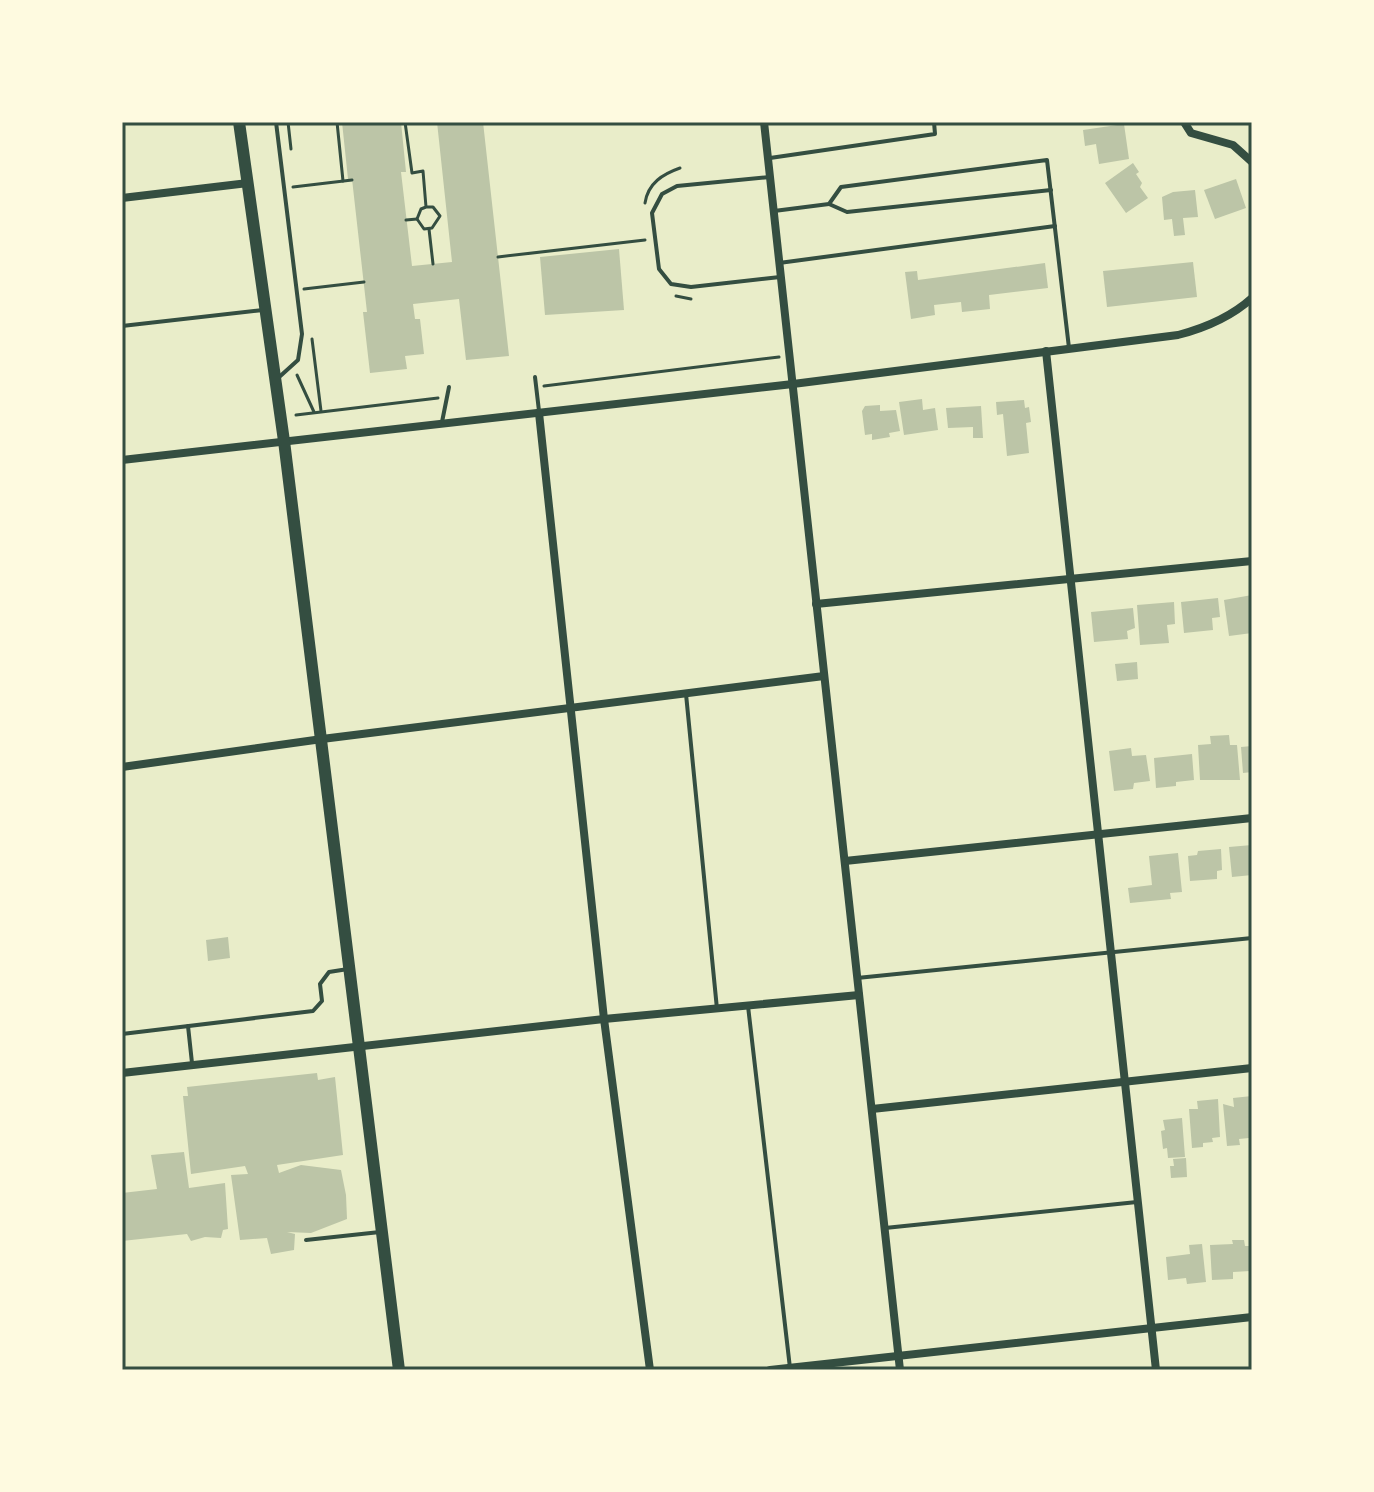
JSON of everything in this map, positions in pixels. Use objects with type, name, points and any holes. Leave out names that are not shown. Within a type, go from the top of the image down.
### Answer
[{"type":"main road","points":[[239,122],[284,441],[399,1370]]},
{"type":"street","points":[[764,122],[900,1370]]},
{"type":"street","points":[[1184,122],[1191,133],[1233,145],[1252,162]]},
{"type":"street","points":[[122,198],[248,183]]},
{"type":"street","points":[[122,460],[793,384],[1199,330],[1222,319],[1252,298]]},
{"type":"street","points":[[1046,351],[1156,1370]]},
{"type":"street","points":[[539,413],[604,1019],[650,1370]]},
{"type":"street","points":[[816,604],[1252,561]]},
{"type":"street","points":[[122,767],[824,676]]},
{"type":"street","points":[[845,861],[1252,818]]},
{"type":"street","points":[[122,1073],[604,1019],[859,995]]},
{"type":"street","points":[[872,1109],[1252,1068]]},
{"type":"street","points":[[770,1370],[1252,1317]]},
{"type":"lane","points":[[275,380],[298,360],[302,334],[276,122]]},
{"type":"lane","points":[[768,159],[935,134],[934,122]]},
{"type":"lane","points":[[829,204],[841,187],[1047,160],[1069,348]]},
{"type":"lane","points":[[770,177],[677,186],[662,194],[652,213],[659,269],[671,284],[691,287],[781,277]]},
{"type":"lane","points":[[774,211],[829,204],[847,212],[1051,190]]},
{"type":"lane","points":[[779,263],[1055,226]]},
{"type":"lane","points":[[122,326],[265,310]]},
{"type":"lane","points":[[535,377],[539,413]]},
{"type":"lane","points":[[442,424],[449,387]]},
{"type":"lane","points":[[686,694],[717,1009]]},
{"type":"lane","points":[[857,978],[1252,938]]},
{"type":"lane","points":[[122,1034],[313,1011],[322,1001],[320,984],[329,972],[351,969]]},
{"type":"lane","points":[[748,1006],[790,1368]]},
{"type":"lane","points":[[188,1026],[193,1066]]},
{"type":"lane","points":[[885,1228],[1137,1202]]},
{"type":"lane","points":[[306,1240],[383,1232]]},
{"type":"path","points":[[337,122],[343,181]]},
{"type":"path","points":[[405,122],[412,173],[423,171],[426,207]]},
{"type":"path","points":[[284,188],[352,180]]},
{"type":"path","points":[[426,207],[433,207],[440,216],[429,229],[424,229],[417,219],[421,209],[426,207]]},
{"type":"path","points":[[406,220],[417,219]]},
{"type":"path","points":[[429,229],[433,264]]},
{"type":"path","points":[[498,257],[573,251],[655,238]]},
{"type":"path","points":[[296,290],[364,282]]},
{"type":"path","points":[[544,386],[790,356]]},
{"type":"path","points":[[292,365],[314,412]]},
{"type":"path","points":[[281,421],[298,413],[438,398]]},
{"type":"building","points":[[342,122],[401,122],[406,172],[401,172],[412,266],[452,262],[437,122],[483,122],[509,356],[466,360],[459,299],[413,304],[415,319],[420,319],[424,354],[405,356],[407,369],[370,373],[363,312],[367,312],[352,179],[348,179]]},
{"type":"building","points":[[1124,124],[1129,159],[1099,164],[1096,144],[1085,146],[1083,130]]},
{"type":"building","points":[[1133,163],[1139,172],[1136,174],[1142,183],[1140,187],[1148,198],[1126,213],[1105,183]]},
{"type":"building","points":[[1236,179],[1246,208],[1215,219],[1204,190]]},
{"type":"building","points":[[1195,190],[1198,217],[1183,218],[1185,235],[1174,236],[1172,219],[1164,220],[1162,197],[1173,192]]},
{"type":"building","points":[[619,249],[624,310],[545,315],[540,257]]},
{"type":"building","points":[[1193,262],[1197,297],[1107,307],[1103,271]]},
{"type":"building","points":[[1045,263],[1048,288],[989,295],[990,309],[962,312],[961,302],[934,305],[935,315],[911,319],[905,272],[917,271],[918,280]]},
{"type":"building","points":[[922,399],[923,410],[935,408],[938,430],[904,435],[899,402]]},
{"type":"building","points":[[1024,400],[1025,408],[1029,407],[1031,422],[1026,423],[1029,453],[1007,456],[1003,414],[997,415],[996,402]]},
{"type":"building","points":[[880,405],[880,411],[896,410],[900,431],[889,433],[890,437],[872,440],[872,434],[865,435],[862,411],[865,406]]},
{"type":"building","points":[[981,406],[983,438],[973,438],[973,427],[948,428],[946,408]]},
{"type":"building","points":[[1252,595],[1252,633],[1229,636],[1224,600]]},
{"type":"building","points":[[1218,598],[1220,617],[1212,618],[1213,630],[1184,633],[1181,602]]},
{"type":"building","points":[[1174,602],[1175,624],[1167,625],[1169,643],[1140,645],[1137,605]]},
{"type":"building","points":[[1133,608],[1135,628],[1127,631],[1128,639],[1094,642],[1091,612]]},
{"type":"building","points":[[1137,662],[1138,679],[1117,681],[1115,664]]},
{"type":"building","points":[[1229,735],[1230,745],[1237,745],[1240,780],[1200,780],[1198,745],[1211,744],[1210,736]]},
{"type":"building","points":[[1252,746],[1252,772],[1243,773],[1241,747]]},
{"type":"building","points":[[1131,748],[1132,756],[1146,755],[1150,781],[1134,783],[1133,789],[1114,791],[1109,751]]},
{"type":"building","points":[[1192,754],[1194,780],[1156,788],[1154,758]]},
{"type":"building","points":[[1252,845],[1252,875],[1232,877],[1229,847]]},
{"type":"building","points":[[1221,849],[1222,870],[1217,871],[1217,879],[1190,881],[1188,856],[1197,855],[1198,851]]},
{"type":"building","points":[[1178,853],[1182,892],[1170,893],[1171,899],[1130,903],[1128,888],[1152,885],[1149,856]]},
{"type":"building","points":[[228,937],[230,958],[208,961],[206,940]]},
{"type":"building","points":[[317,1073],[318,1080],[335,1077],[343,1155],[277,1165],[279,1173],[301,1165],[341,1170],[347,1219],[311,1233],[287,1232],[295,1234],[294,1250],[271,1254],[267,1238],[240,1240],[231,1175],[248,1174],[245,1166],[191,1174],[183,1096],[188,1096],[187,1087]]},
{"type":"building","points":[[1252,1096],[1252,1132],[1249,1132],[1249,1138],[1239,1139],[1240,1145],[1227,1146],[1223,1104],[1234,1107],[1233,1098]]},
{"type":"building","points":[[1218,1099],[1220,1137],[1203,1143],[1203,1147],[1192,1148],[1189,1109],[1198,1109],[1197,1101]]},
{"type":"building","points":[[1182,1118],[1185,1157],[1168,1158],[1167,1148],[1163,1149],[1163,1120]]},
{"type":"building","points":[[184,1152],[189,1188],[225,1183],[228,1229],[223,1230],[221,1238],[205,1237],[191,1241],[187,1234],[122,1241],[122,1193],[157,1189],[151,1155]]},
{"type":"building","points":[[1186,1158],[1187,1177],[1171,1178],[1173,1159]]},
{"type":"building","points":[[1232,1240],[1244,1240],[1245,1246],[1249,1246],[1250,1271],[1233,1272],[1233,1279],[1212,1280],[1210,1245],[1233,1244]]},
{"type":"building","points":[[1202,1244],[1206,1282],[1187,1284],[1186,1278],[1168,1280],[1166,1257],[1190,1254],[1189,1245]]}]
